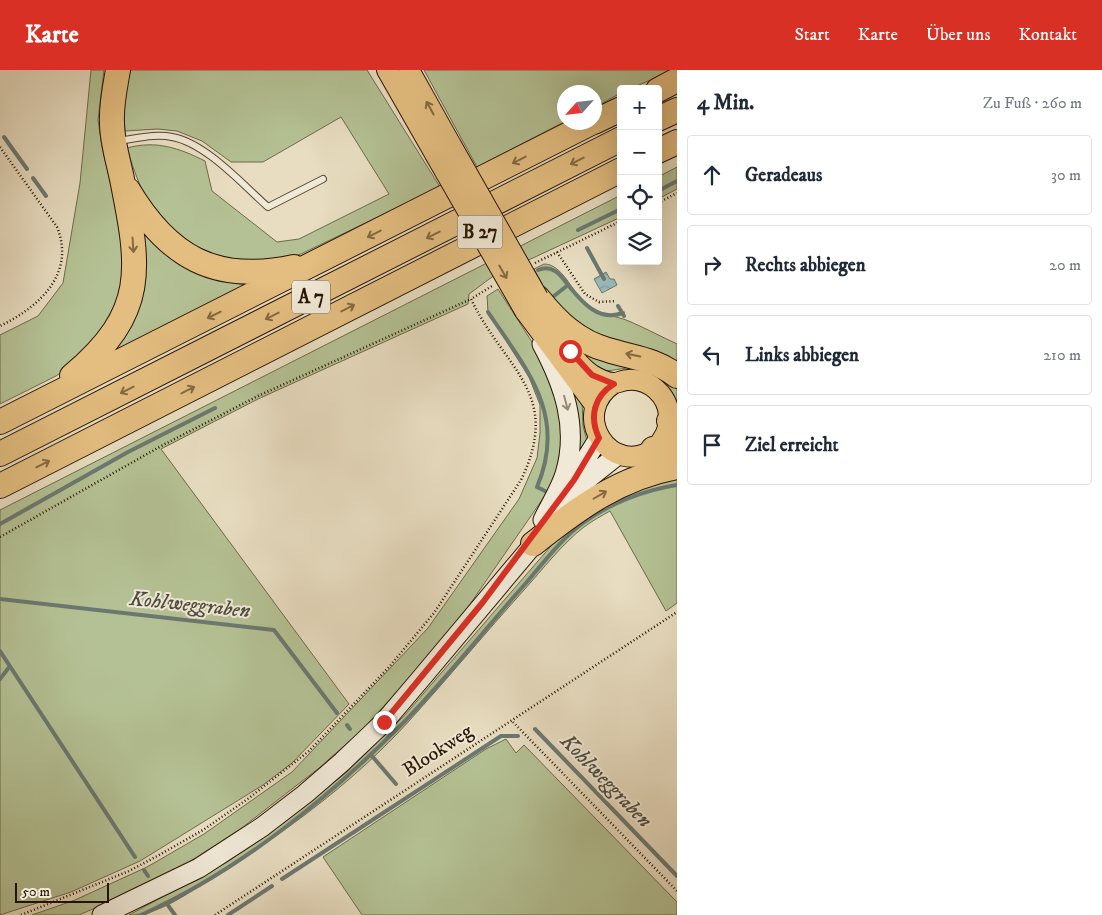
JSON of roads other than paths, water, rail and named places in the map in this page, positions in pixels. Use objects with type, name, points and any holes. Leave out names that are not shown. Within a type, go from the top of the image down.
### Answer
[{"type":"highway","points":[[23,410],[68,379],[94,357],[115,332],[130,301],[135,273],[132,235],[114,142],[112,122],[118,70]]},
{"type":"highway","points":[[662,88],[677,80]]},
{"type":"highway","points":[[662,118],[677,110]]},
{"type":"highway","points":[[602,118],[617,111]]},
{"type":"highway","points":[[0,422],[578,130]]},
{"type":"highway","name":"A 7","points":[[0,454],[617,141]]},
{"type":"highway","points":[[662,149],[677,142]]},
{"type":"highway","name":"A 7","points":[[0,486],[617,172]]},
{"type":"highway","points":[[122,180],[141,212],[157,232],[177,249],[198,261],[223,270],[272,272],[320,261]]},
{"type":"highway","points":[[531,304],[594,346],[642,357],[661,364],[677,376]]},
{"type":"highway","points":[[653,449],[677,448]]},
{"type":"highway","points":[[533,544],[603,493],[641,475],[677,466]]},
{"type":"main road","name":"B 27","points":[[387,70],[443,150],[531,304],[595,405]]},
{"type":"main road","name":"B 27","points":[[409,70],[443,150]]},
{"type":"main road","name":"B 27","points":[[531,304],[558,334],[580,364],[592,375],[614,384],[635,380],[656,388],[668,406],[673,424],[653,449]]},
{"type":"main road","points":[[531,304],[560,382],[571,427],[570,452],[565,475],[543,520]]},
{"type":"main road","points":[[614,384],[602,393],[595,405],[594,422],[599,438],[608,448],[619,454],[640,455],[653,449]]},
{"type":"main road","points":[[483,602],[574,480],[599,438]]},
{"type":"main road","points":[[102,915],[199,868],[262,827],[305,794],[384,722],[590,477],[619,454]]},
{"type":"lane","points":[[114,142],[159,136],[186,141],[206,153],[268,207],[323,179]]},
{"type":"water","points":[[606,272],[610,279],[614,279],[617,285],[602,293],[594,279]]},
{"type":"waterway","points":[[4,137],[27,169]]},
{"type":"waterway","points":[[33,178],[46,196]]},
{"type":"waterway","points":[[662,189],[677,181]]},
{"type":"waterway","points":[[578,230],[617,211]]},
{"type":"waterway","points":[[587,248],[604,279]]},
{"type":"waterway","points":[[538,270],[543,268],[552,269],[568,285]]},
{"type":"waterway","points":[[554,296],[568,285],[585,304],[598,313],[606,315],[623,313]]},
{"type":"waterway","points":[[618,306],[624,316]]},
{"type":"waterway","points":[[488,312],[516,353],[538,393],[545,415],[548,437],[545,461],[537,487],[545,491]]},
{"type":"waterway","points":[[0,524],[128,452],[215,408]]},
{"type":"waterway","points":[[141,915],[213,877],[247,855],[281,831],[345,778],[420,705],[553,551],[575,529],[593,516],[616,504],[640,494],[677,485]]},
{"type":"waterway","name":"Kohlweggraben","points":[[0,599],[274,630],[337,713]]},
{"type":"waterway","points":[[0,651],[135,857]]},
{"type":"waterway","points":[[0,679],[10,666]]},
{"type":"waterway","name":"Kohlweggraben","points":[[347,725],[350,729]]},
{"type":"waterway","name":"Kohlweggraben","points":[[535,729],[677,876]]},
{"type":"waterway","points":[[282,879],[501,736],[518,736]]},
{"type":"waterway","name":"Kohlweggraben","points":[[372,756],[396,784]]},
{"type":"waterway","points":[[144,870],[148,876]]},
{"type":"waterway","points":[[228,915],[272,886]]},
{"type":"waterway","points":[[167,904],[175,915]]}]
